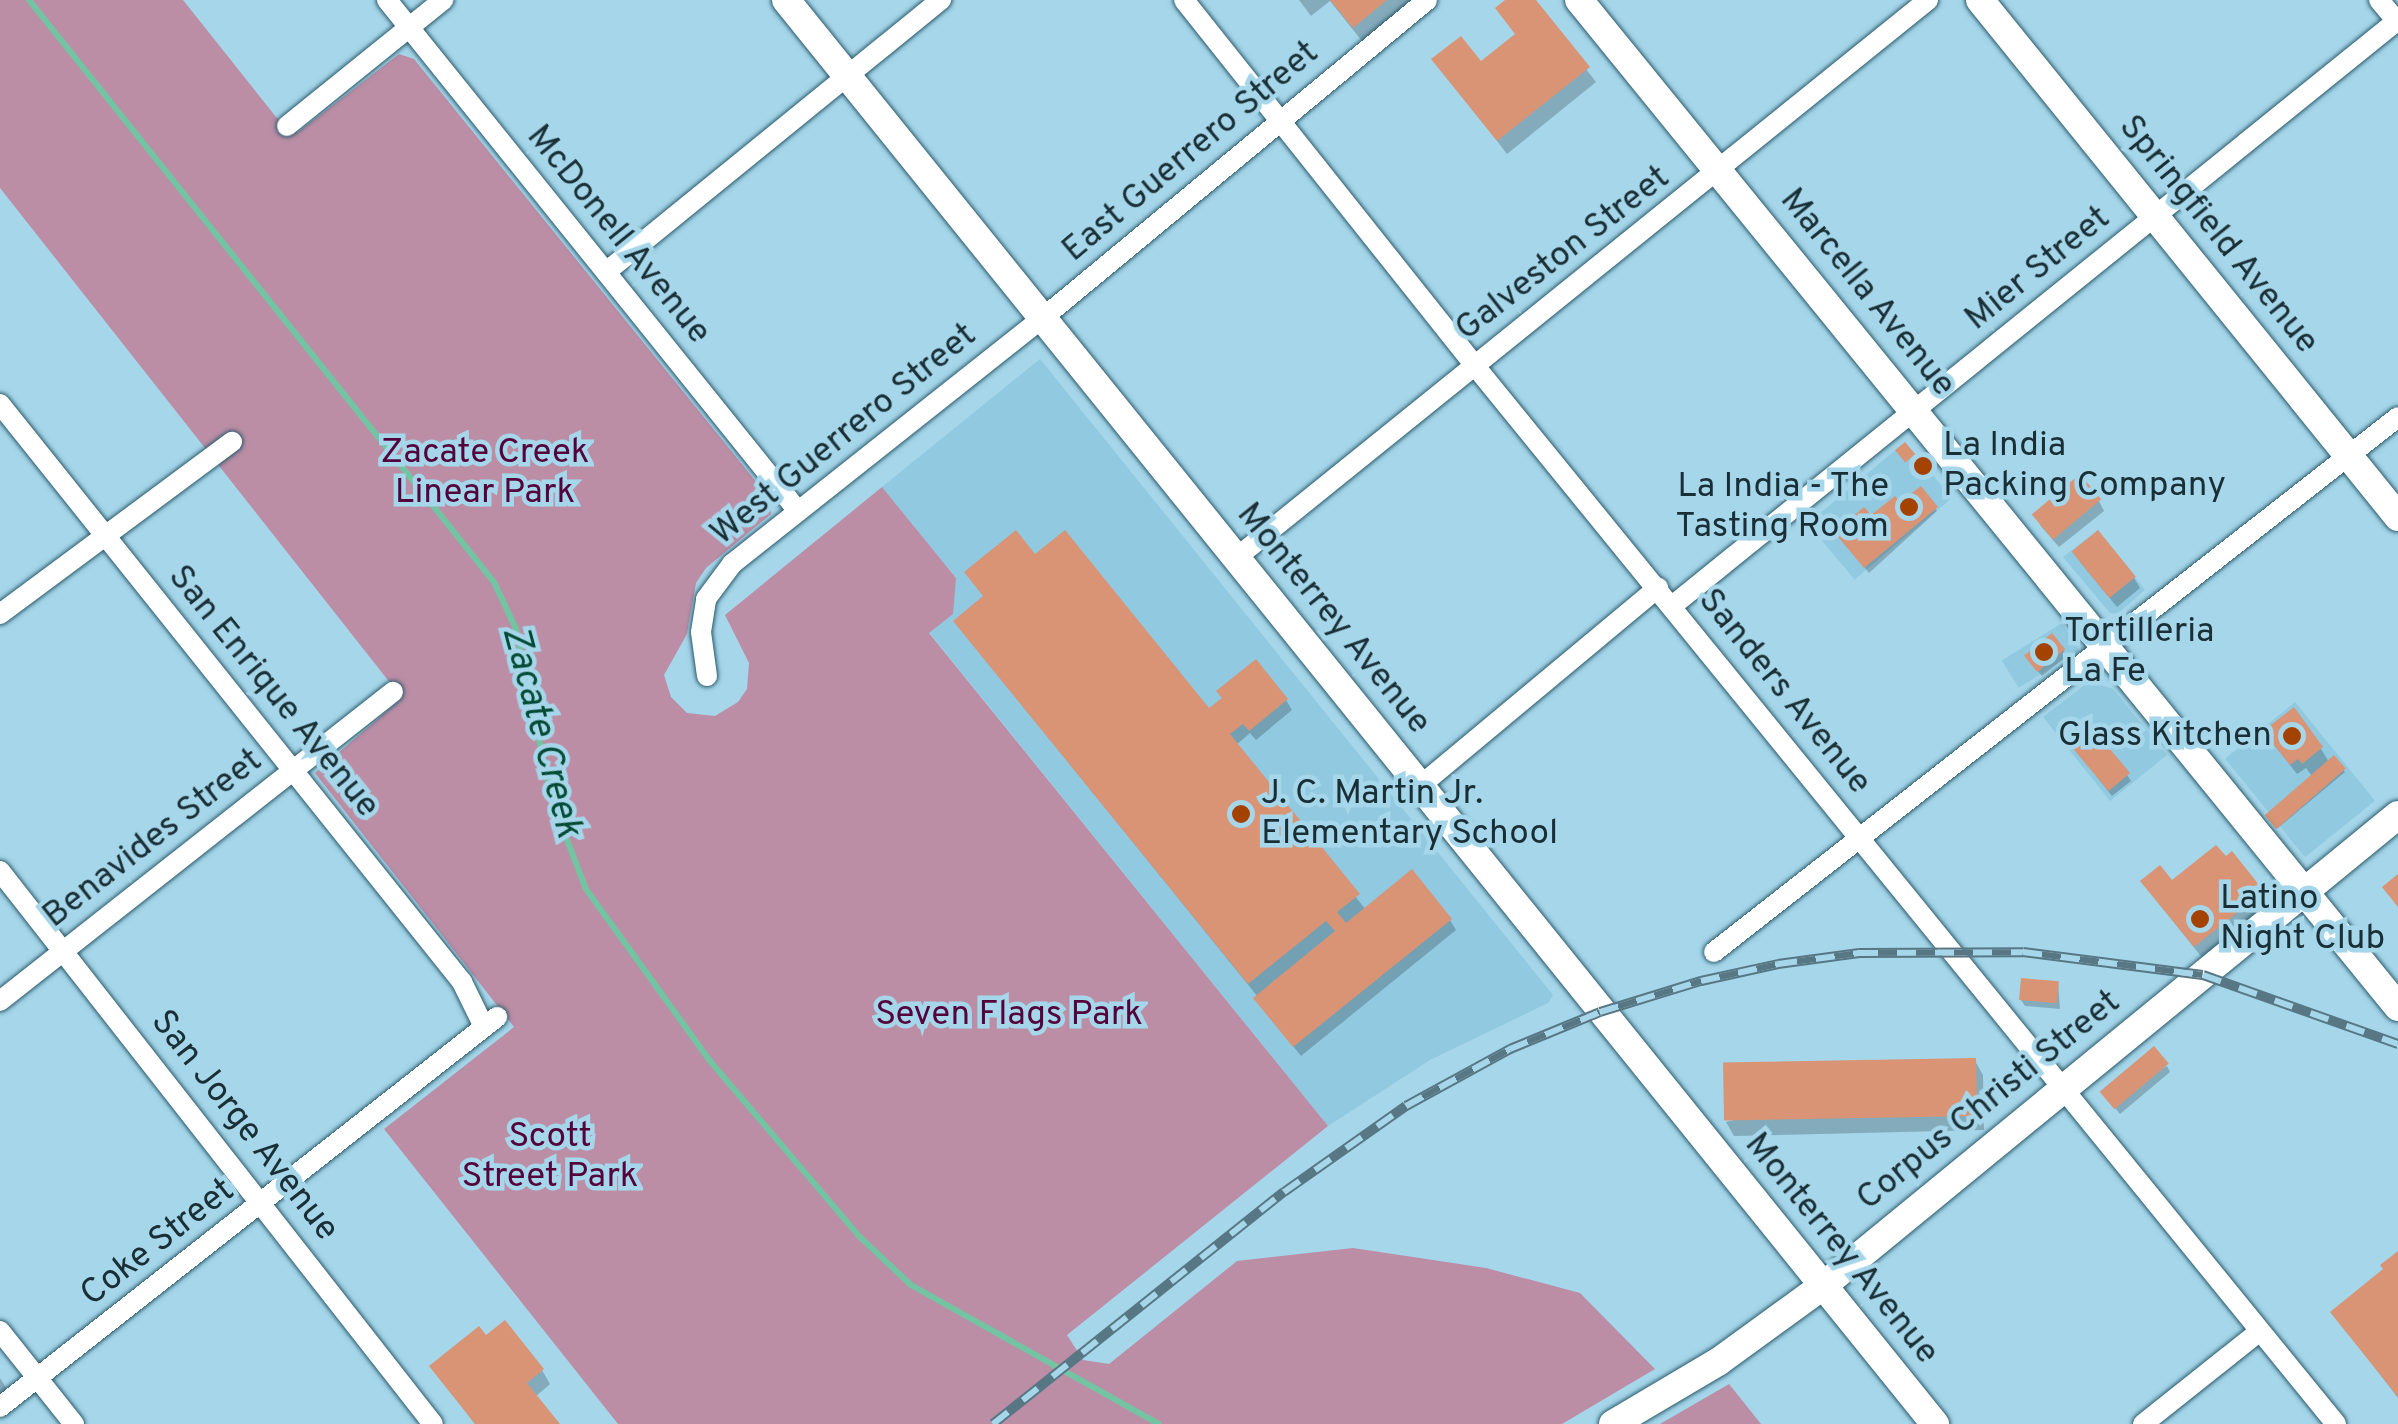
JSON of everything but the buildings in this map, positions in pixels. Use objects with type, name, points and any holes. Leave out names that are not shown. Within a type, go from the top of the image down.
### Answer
[{"type":"street","name":"McDonell Avenue","points":[[387,0],[798,511]]},
{"type":"street","points":[[287,126],[443,0]]},
{"type":"street","name":"Monterrey Avenue","points":[[786,0],[1935,1424]]},
{"type":"street","points":[[606,272],[941,0]]},
{"type":"street","name":"Sanders Avenue","points":[[1184,0],[1474,366],[2336,1424]]},
{"type":"street","name":"East Guerrero Street","points":[[1044,317],[1427,0]]},
{"type":"street","name":"Marcella Avenue","points":[[1579,0],[2398,1007]]},
{"type":"street","name":"Galveston Street","points":[[1236,558],[1720,172],[1928,0]]},
{"type":"street","name":"Springfield Avenue","points":[[1980,0],[2398,517]]},
{"type":"street","points":[[2380,0],[2398,21]]},
{"type":"street","name":"Mier Street","points":[[1672,606],[2398,21]]},
{"type":"street","name":"West Guerrero Street","points":[[707,676],[702,632],[706,599],[716,581],[798,511],[1044,317]]},
{"type":"street","name":"San Enrique Avenue","points":[[0,404],[294,769],[490,1022]]},
{"type":"street","points":[[1714,952],[2398,417]]},
{"type":"street","points":[[0,614],[232,442]]},
{"type":"street","points":[[1420,786],[1658,588]]},
{"type":"street","name":"Benavides Street","points":[[0,1001],[394,692]]},
{"type":"street","name":"Corpus Christi Street","points":[[1613,1424],[1718,1362],[1824,1285],[2398,815]]},
{"type":"street","name":"San Jorge Avenue","points":[[0,872],[263,1202],[433,1424]]},
{"type":"street","name":"Coke Street","points":[[0,1408],[490,1022]]},
{"type":"street","points":[[0,1331],[74,1424]]},
{"type":"street","points":[[2143,1424],[2260,1331]]},
{"type":"shaded area","name":"J. C. Martin Jr. Elementary School","points":[[1040,359],[1553,995],[1548,1003],[1430,1060],[1328,1126],[929,632],[956,578],[882,487]]},
{"type":"shaded area","points":[[1905,442],[1952,498],[1855,580],[1808,524]]},
{"type":"shaded area","points":[[2098,530],[2145,590],[2117,614],[2110,613],[2063,557]]},
{"type":"shaded area","points":[[2062,623],[2079,650],[2019,688],[2002,661]]},
{"type":"shaded area","points":[[2090,681],[2113,689],[2167,755],[2110,801],[2043,717]]},
{"type":"shaded area","points":[[2295,702],[2375,801],[2305,857],[2225,759]]},
{"type":"green space","name":"Zacate Creek Linear Park","points":[[0,0],[183,0],[276,117],[298,132],[399,54],[414,59],[770,499],[771,514],[706,568],[696,583],[687,634],[664,675],[671,697],[687,713],[715,716],[738,702],[747,689],[749,663],[725,615],[882,487],[956,578],[953,614],[929,633],[1328,1126],[1067,1335],[1083,1360],[1109,1364],[1237,1261],[1353,1248],[1486,1268],[1580,1293],[1655,1369],[1562,1424],[618,1424],[384,1129],[514,1027],[315,773],[402,698],[0,188]]},
{"type":"green space","points":[[1729,1384],[1761,1424],[1660,1424]]},
{"type":"waterway","name":"Zacate Creek","points":[[29,0],[494,582],[516,629],[552,801],[586,889],[710,1061],[860,1237],[911,1285],[1159,1424]]},
{"type":"railway","points":[[993,1424],[1284,1192],[1406,1106],[1510,1049],[1600,1012],[1701,981],[1778,964],[1859,953],[2023,952],[2203,975],[2398,1044]]},
{"type":"place","name":"La India Packing Company","points":[[1923,466]]},
{"type":"place","name":"La India - The Tasting Room","points":[[1909,507]]},
{"type":"place","name":"Tortilleria La Fe","points":[[2044,652]]},
{"type":"place","name":"Glass Kitchen","points":[[2292,736]]},
{"type":"place","name":"J. C. Martin Jr. Elementary School","points":[[1241,814]]},
{"type":"place","name":"Latino Night Club","points":[[2200,919]]},
{"type":"park label","name":"Seven Flags Park","points":[[1009,1015]]},
{"type":"park label","name":"Scott Street Park","points":[[550,1157]]}]
